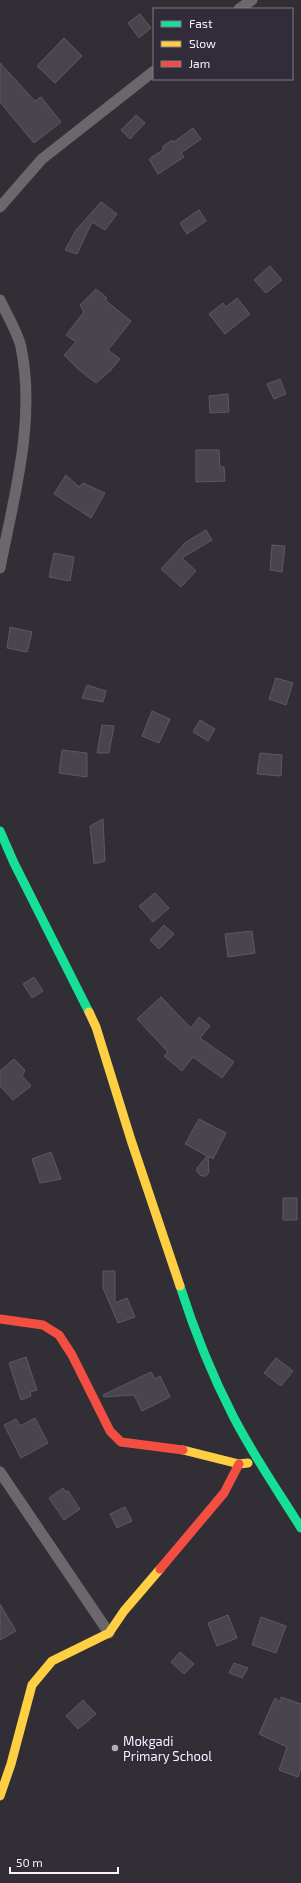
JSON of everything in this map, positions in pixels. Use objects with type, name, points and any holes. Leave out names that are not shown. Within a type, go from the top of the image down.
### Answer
[{"type":"street","points":[[240,8],[252,0]]},
{"type":"street","points":[[0,207],[42,159],[153,72]]},
{"type":"street","points":[[0,300],[21,346],[27,410],[20,461],[0,568]]},
{"type":"street","points":[[0,831],[14,863],[96,1026],[131,1140],[191,1321],[233,1415],[259,1462],[301,1528]]},
{"type":"street","points":[[0,1319],[43,1325],[59,1335],[72,1355],[110,1431],[120,1442],[183,1450],[239,1464],[259,1462]]},
{"type":"street","points":[[0,1796],[11,1764],[32,1685],[52,1661],[109,1634],[124,1611],[224,1493],[239,1464]]},
{"type":"street","points":[[0,1472],[109,1634]]},
{"type":"building","points":[[140,14],[151,28],[139,38],[128,23]]},
{"type":"building","points":[[64,38],[82,56],[55,83],[37,66]]},
{"type":"building","points":[[0,63],[35,101],[41,97],[61,122],[34,143],[0,102]]},
{"type":"building","points":[[136,115],[145,123],[130,139],[121,130]]},
{"type":"building","points":[[193,128],[201,139],[181,153],[184,157],[158,174],[149,159],[164,149],[162,147],[172,140],[174,142]]},
{"type":"building","points":[[101,202],[117,214],[105,230],[92,222],[77,254],[65,250],[76,230]]},
{"type":"building","points":[[199,210],[206,221],[187,234],[180,223]]},
{"type":"building","points":[[270,266],[282,280],[266,293],[254,280]]},
{"type":"building","points":[[96,289],[107,298],[105,300],[131,321],[108,350],[120,359],[110,371],[96,383],[78,369],[64,355],[76,342],[66,335],[84,312],[80,305]]},
{"type":"building","points":[[237,298],[250,314],[225,334],[209,314],[223,303],[226,307]]},
{"type":"building","points":[[280,379],[286,394],[274,399],[267,384]]},
{"type":"building","points":[[228,394],[229,412],[210,413],[209,396]]},
{"type":"building","points":[[196,450],[219,450],[220,467],[224,467],[225,481],[196,482]]},
{"type":"building","points":[[66,475],[79,487],[83,483],[105,493],[91,518],[54,494]]},
{"type":"building","points":[[206,530],[212,540],[182,558],[196,571],[181,587],[161,569],[186,542]]},
{"type":"building","points":[[272,545],[285,546],[282,572],[270,570]]},
{"type":"building","points":[[54,553],[74,557],[70,581],[49,577]]},
{"type":"building","points":[[10,627],[32,632],[27,652],[7,648]]},
{"type":"building","points":[[276,678],[293,683],[286,705],[269,699]]},
{"type":"building","points":[[87,685],[106,691],[103,702],[82,698]]},
{"type":"building","points":[[152,711],[170,719],[159,743],[142,736]]},
{"type":"building","points":[[200,720],[215,729],[208,741],[193,732]]},
{"type":"building","points":[[102,725],[114,726],[109,753],[97,753]]},
{"type":"building","points":[[62,750],[87,753],[87,777],[59,773]]},
{"type":"building","points":[[260,753],[282,755],[281,776],[257,774]]},
{"type":"building","points":[[103,819],[105,861],[94,864],[90,826]]},
{"type":"building","points":[[155,893],[169,908],[153,922],[139,906]]},
{"type":"building","points":[[164,925],[174,934],[159,949],[150,940]]},
{"type":"building","points":[[252,931],[255,953],[228,957],[225,934]]},
{"type":"building","points":[[34,977],[43,991],[32,998],[23,984]]},
{"type":"building","points":[[161,997],[191,1028],[199,1017],[210,1026],[200,1038],[234,1062],[222,1078],[193,1057],[182,1071],[164,1056],[168,1052],[137,1019]]},
{"type":"building","points":[[14,1059],[25,1070],[22,1076],[31,1086],[13,1100],[0,1086],[0,1071]]},
{"type":"building","points":[[199,1119],[226,1133],[213,1159],[208,1156],[209,1172],[206,1176],[201,1176],[197,1172],[197,1168],[207,1156],[185,1144]]},
{"type":"building","points":[[51,1152],[61,1179],[40,1183],[32,1159]]},
{"type":"building","points":[[283,1198],[297,1198],[297,1220],[283,1220]]},
{"type":"building","points":[[103,1271],[115,1271],[115,1303],[127,1298],[135,1317],[118,1323],[103,1288]]},
{"type":"building","points":[[26,1357],[37,1390],[30,1392],[31,1396],[21,1400],[9,1363]]},
{"type":"building","points":[[276,1358],[293,1371],[281,1386],[264,1373]]},
{"type":"building","points":[[151,1372],[155,1379],[160,1376],[170,1397],[142,1411],[134,1395],[104,1397],[103,1395]]},
{"type":"building","points":[[35,1418],[48,1443],[21,1458],[4,1425],[16,1419],[20,1426]]},
{"type":"building","points":[[63,1488],[66,1492],[68,1491],[80,1509],[64,1520],[49,1498]]},
{"type":"building","points":[[125,1507],[132,1521],[117,1528],[110,1514]]},
{"type":"building","points":[[0,1604],[16,1631],[0,1640]]},
{"type":"building","points":[[228,1615],[237,1638],[217,1646],[208,1623]]},
{"type":"building","points":[[261,1617],[286,1626],[276,1653],[252,1645]]},
{"type":"building","points":[[180,1652],[194,1664],[184,1674],[171,1662]]},
{"type":"building","points":[[234,1663],[248,1668],[242,1678],[229,1673]]},
{"type":"building","points":[[281,1697],[301,1704],[301,1768],[298,1777],[279,1770],[287,1747],[259,1734],[275,1698],[281,1702]]},
{"type":"building","points":[[83,1700],[96,1714],[78,1729],[66,1716]]},
{"type":"traffic: fast","points":[[0,831],[14,863],[89,1012]]},
{"type":"traffic: fast","points":[[180,1286],[204,1352],[233,1416],[257,1459],[301,1528]]},
{"type":"traffic: slow","points":[[89,1012],[96,1027],[131,1140],[180,1286]]},
{"type":"traffic: slow","points":[[183,1450],[239,1464],[248,1463]]},
{"type":"traffic: slow","points":[[0,1796],[11,1764],[32,1685],[52,1661],[109,1633],[124,1611],[160,1569]]},
{"type":"traffic: jam","points":[[0,1319],[43,1325],[59,1335],[72,1355],[110,1431],[121,1442],[183,1450]]},
{"type":"traffic: jam","points":[[160,1569],[224,1493],[239,1464]]},
{"type":"place","name":"Mokgadi Primary School","points":[[115,1748]]}]
